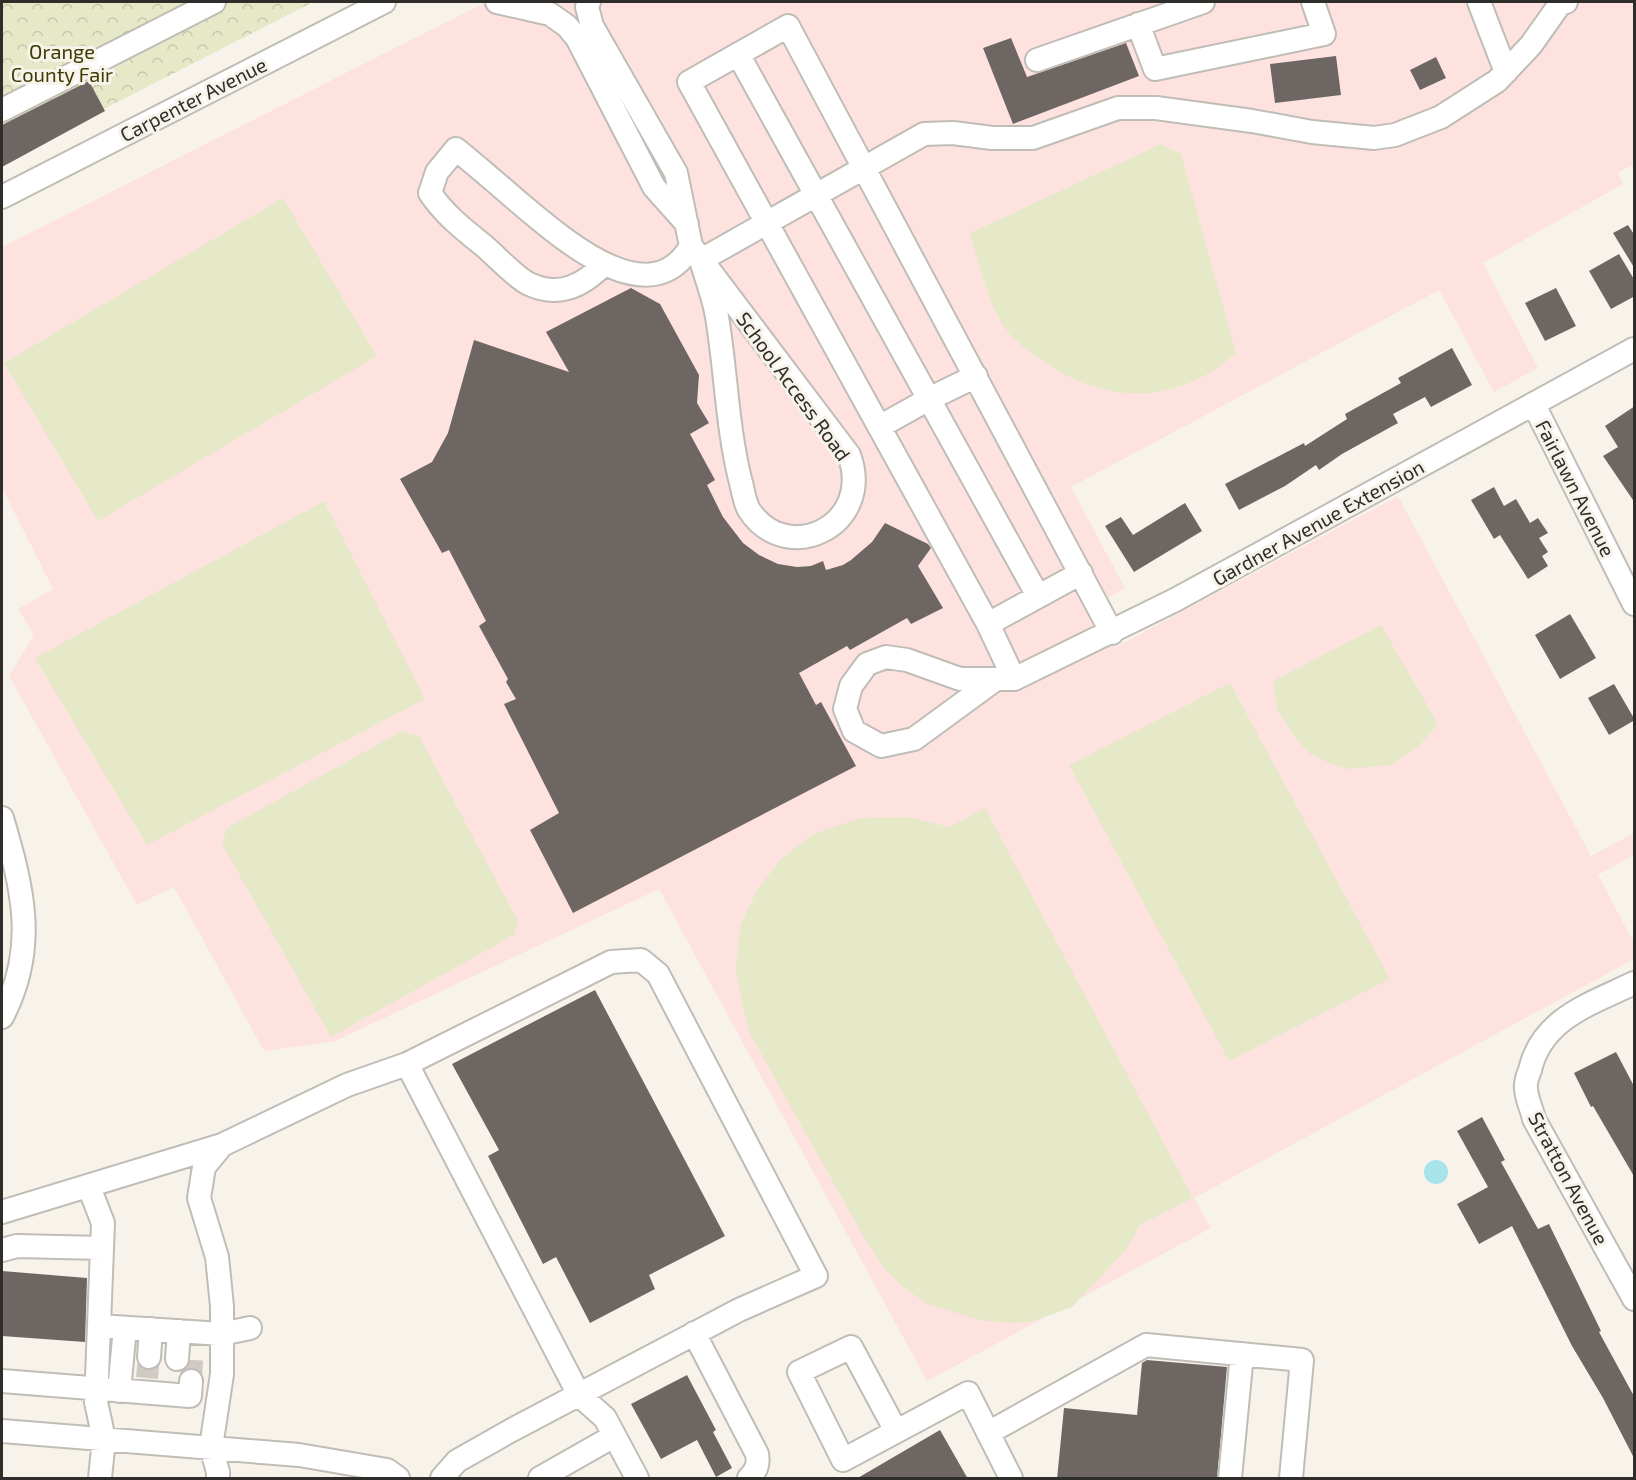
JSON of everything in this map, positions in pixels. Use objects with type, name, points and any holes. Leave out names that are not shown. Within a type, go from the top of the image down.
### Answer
[{"type":"street","points":[[2,110],[214,2]]},
{"type":"street","name":"Carpenter Avenue","points":[[2,197],[384,2]]},
{"type":"street","points":[[497,2],[550,14],[579,30]]},
{"type":"street","name":"School Access Road","points":[[589,2],[579,30],[676,173],[694,244],[717,315],[734,453],[747,507],[754,517],[774,532],[798,537],[810,536],[822,531],[833,525],[849,505],[855,480],[854,467],[849,455],[694,244]]},
{"type":"street","points":[[1037,60],[1203,2]]},
{"type":"street","points":[[1138,24],[1155,69],[1324,34],[1313,2]]},
{"type":"street","points":[[1479,2],[1506,72]]},
{"type":"street","points":[[604,264],[591,278],[568,289],[549,290],[528,284],[441,210],[430,193],[437,172],[456,148],[570,244],[604,264],[626,272],[662,273],[684,259],[694,244],[767,224],[924,134],[953,133],[992,138],[1033,138],[1118,108],[1156,108],[1312,132],[1374,138],[1395,135],[1441,117],[1497,81],[1531,45],[1562,2]]},
{"type":"street","points":[[1005,679],[988,624],[689,82],[788,26],[1112,633]]},
{"type":"street","points":[[738,54],[1038,596]]},
{"type":"street","name":"Gardner Avenue Extension","points":[[1005,679],[960,679],[907,660],[886,657],[867,664],[851,686],[844,709],[854,731],[881,746],[914,739],[1005,679],[1112,633],[1185,595],[1635,349]]},
{"type":"street","points":[[879,427],[928,399],[976,376]]},
{"type":"street","name":"Fairlawn Avenue","points":[[1534,405],[1635,604]]},
{"type":"street","points":[[988,624],[1081,573]]},
{"type":"street","points":[[2,818],[17,870],[23,907],[24,949],[10,1001],[2,1017]]},
{"type":"street","points":[[2,1212],[222,1145],[346,1085],[407,1064],[611,962],[641,960],[658,974],[816,1276],[739,1310],[457,1461],[442,1479]]},
{"type":"street","name":"Stratton Avenue","points":[[1635,983],[1568,1015],[1558,1023],[1542,1039],[1533,1056],[1525,1087],[1534,1119],[1635,1299]]},
{"type":"street","points":[[407,1064],[579,1395],[605,1418],[637,1479]]},
{"type":"street","points":[[218,1479],[211,1447],[222,1374],[222,1306],[218,1257],[199,1198],[204,1167],[222,1145]]},
{"type":"street","points":[[88,1187],[103,1223],[96,1388],[96,1402],[104,1439],[100,1479]]},
{"type":"street","points":[[2,1250],[16,1246],[102,1248]]},
{"type":"street","points":[[99,1326],[222,1334],[250,1328]]},
{"type":"street","points":[[119,1390],[124,1328]]},
{"type":"street","points":[[147,1376],[151,1329]]},
{"type":"street","points":[[2,1381],[119,1390],[147,1376],[183,1375],[187,1332]]},
{"type":"street","points":[[694,1334],[757,1454],[758,1462],[755,1472],[748,1479]]},
{"type":"street","points":[[988,1433],[1146,1345],[1302,1360],[1292,1479]]},
{"type":"street","points":[[896,1431],[850,1347],[799,1372],[843,1460],[968,1393],[1011,1479]]},
{"type":"street","points":[[1230,1479],[1242,1354]]},
{"type":"street","points":[[2,1431],[299,1455],[387,1470],[398,1479]]},
{"type":"street","points":[[540,1479],[614,1436]]},
{"type":"shaded area","points":[[486,2],[1634,2],[1634,164],[1618,173],[1623,184],[1483,263],[1538,368],[1494,392],[1439,290],[1071,487],[1125,588],[1092,608],[1114,648],[1398,496],[1591,856],[1634,833],[1634,855],[1598,875],[1634,943],[1634,959],[1194,1198],[1211,1228],[927,1381],[659,889],[333,1042],[264,1051],[174,887],[137,905],[9,676],[34,635],[18,609],[53,589],[2,488],[2,247]]},
{"type":"green space","name":"Orange County Fair","points":[[2,2],[313,2],[2,161]]},
{"type":"green space","points":[[1161,144],[1181,154],[1236,353],[1215,370],[1192,382],[1169,390],[1122,393],[1098,388],[1074,379],[1050,366],[1009,334],[989,295],[970,233]]},
{"type":"green space","points":[[283,198],[377,356],[98,521],[4,363]]},
{"type":"green space","points":[[324,501],[425,699],[147,845],[35,658]]},
{"type":"green space","points":[[1381,625],[1438,724],[1419,746],[1392,765],[1347,769],[1310,754],[1296,739],[1277,710],[1273,681]]},
{"type":"green space","points":[[1230,683],[1390,979],[1229,1061],[1069,765]]},
{"type":"green space","points":[[402,731],[419,736],[518,921],[514,935],[331,1037],[222,844],[227,828]]},
{"type":"green space","points":[[985,808],[1193,1198],[1140,1225],[1126,1250],[1072,1307],[1031,1322],[1007,1323],[979,1320],[928,1304],[904,1288],[884,1268],[865,1239],[750,1034],[736,969],[740,926],[757,890],[781,859],[813,834],[860,818],[908,817],[949,827]]},
{"type":"water","points":[[1436,1160],[1444,1164],[1448,1172],[1444,1180],[1436,1184],[1428,1180],[1424,1172],[1428,1164]]},
{"type":"building","points":[[1011,38],[1027,77],[1126,43],[1139,76],[1013,124],[983,48]]},
{"type":"building","points":[[1336,56],[1341,95],[1275,103],[1270,64]]},
{"type":"building","points":[[1436,57],[1446,78],[1420,90],[1410,70]]},
{"type":"building","points":[[89,81],[105,111],[2,167],[2,125]]},
{"type":"building","points":[[1628,225],[1635,236],[1635,269],[1613,233]]},
{"type":"building","points":[[1619,254],[1635,281],[1635,296],[1611,309],[1589,271]]},
{"type":"building","points":[[631,288],[660,304],[699,375],[697,403],[709,423],[690,434],[715,480],[707,485],[723,517],[743,543],[759,555],[778,564],[797,567],[811,566],[823,561],[826,570],[851,560],[872,542],[885,523],[928,544],[931,548],[918,566],[943,608],[911,624],[907,618],[850,650],[847,646],[799,673],[816,705],[821,702],[856,766],[573,913],[530,830],[559,813],[504,704],[516,699],[506,682],[508,679],[479,626],[486,621],[449,550],[442,553],[400,479],[432,462],[448,433],[474,340],[569,372],[546,332]]},
{"type":"building","points":[[1556,288],[1576,326],[1545,341],[1525,303]]},
{"type":"building","points":[[1452,348],[1472,385],[1431,407],[1425,397],[1393,414],[1398,423],[1342,454],[1319,470],[1316,465],[1285,486],[1239,510],[1225,484],[1304,443],[1305,446],[1347,419],[1345,414],[1401,383],[1398,378]]},
{"type":"building","points":[[1635,406],[1635,503],[1603,456],[1618,447],[1605,426]]},
{"type":"building","points":[[1494,487],[1504,506],[1516,499],[1530,523],[1538,518],[1548,533],[1539,538],[1548,552],[1542,556],[1548,566],[1528,579],[1500,535],[1494,539],[1471,500]]},
{"type":"building","points":[[1185,503],[1202,531],[1134,572],[1105,526],[1121,517],[1133,535]]},
{"type":"building","points":[[1570,614],[1596,658],[1560,679],[1535,635]]},
{"type":"building","points":[[1614,684],[1635,720],[1609,735],[1588,698]]},
{"type":"building","points":[[595,990],[725,1236],[649,1275],[655,1289],[590,1323],[556,1257],[543,1264],[488,1156],[499,1150],[452,1064]]},
{"type":"building","points":[[1616,1052],[1635,1088],[1635,1178],[1593,1106],[1591,1107],[1574,1073]]},
{"type":"building","points":[[1482,1117],[1505,1160],[1501,1162],[1538,1229],[1549,1224],[1601,1331],[1599,1332],[1635,1398],[1635,1460],[1603,1398],[1572,1346],[1512,1226],[1479,1244],[1457,1204],[1488,1187],[1457,1131]]},
{"type":"building","points":[[2,1271],[87,1278],[85,1342],[2,1336]]},
{"type":"building","points":[[1147,1360],[1227,1367],[1217,1479],[1057,1479],[1064,1408],[1137,1415],[1142,1363]]},
{"type":"building","points":[[687,1375],[716,1430],[713,1432],[732,1468],[716,1477],[697,1440],[661,1459],[631,1404]]},
{"type":"building","points":[[940,1430],[968,1479],[856,1479]]},
{"type":"tunnel","points":[[147,1378],[149,1357]]},
{"type":"tunnel","points":[[191,1381],[192,1360]]}]
